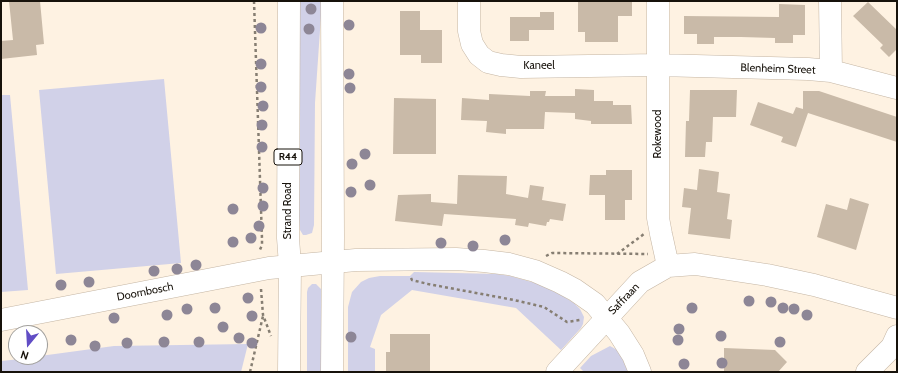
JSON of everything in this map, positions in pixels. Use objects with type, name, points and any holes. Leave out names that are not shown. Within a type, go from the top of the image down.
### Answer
[{"type":"street","name":"Strand Road","points":[[289,1],[289,372]]},
{"type":"street","points":[[332,1],[332,372]]},
{"type":"street","name":"Kaneel","points":[[469,1],[469,31],[472,44],[479,55],[488,62],[501,65],[521,66],[658,65]]},
{"type":"street","name":"Rokewood","points":[[658,1],[658,218],[668,266]]},
{"type":"street","points":[[830,1],[831,72]]},
{"type":"street","name":"Blenheim Street","points":[[658,65],[808,69],[831,72],[897,88]]},
{"type":"street","name":"Saffraan","points":[[290,265],[333,261],[456,259],[509,264],[535,271],[575,290],[595,304],[607,317],[640,282],[668,266],[695,264],[814,284],[897,308]]},
{"type":"street","name":"Doornbosch","points":[[1,320],[290,265]]},
{"type":"street","points":[[557,372],[607,317],[633,355],[640,372]]},
{"type":"street","points":[[867,372],[892,347],[897,336]]},
{"type":"path","points":[[254,1],[262,239],[262,245],[258,256]]},
{"type":"path","points":[[617,254],[649,230]]},
{"type":"path","points":[[541,258],[552,253],[649,254]]},
{"type":"path","points":[[408,274],[412,280],[423,283],[544,307],[567,322],[580,320]]},
{"type":"path","points":[[250,372],[263,315],[261,289]]},
{"type":"shaded area","points":[[298,1],[322,1],[315,103],[314,225],[312,233],[306,235],[303,235],[300,230],[299,217]]},
{"type":"shaded area","points":[[164,79],[181,263],[56,274],[39,90]]},
{"type":"shaded area","points":[[1,95],[10,95],[28,290],[1,292]]},
{"type":"shaded area","points":[[414,272],[497,274],[539,284],[574,303],[580,309],[584,317],[583,324],[561,350],[516,308],[412,290],[381,315],[370,347],[375,349],[375,372],[348,372],[348,307],[352,292],[361,282],[369,278],[380,276],[410,276]]},
{"type":"shaded area","points":[[312,284],[316,284],[321,289],[321,372],[307,372],[307,292],[308,288]]},
{"type":"shaded area","points":[[248,344],[241,372],[1,372],[1,361],[8,360],[8,365],[48,365],[48,355],[114,346]]},
{"type":"shaded area","points":[[610,346],[619,351],[630,372],[584,372],[580,368],[591,356]]},
{"type":"building","points":[[9,1],[40,1],[44,44],[36,45],[37,55],[1,59],[1,41],[13,40]]},
{"type":"building","points":[[578,1],[632,1],[632,16],[618,16],[618,42],[585,42],[585,32],[578,32]]},
{"type":"building","points":[[868,2],[897,30],[897,49],[889,57],[880,48],[883,45],[853,16]]},
{"type":"building","points":[[779,4],[805,5],[805,35],[793,35],[793,43],[775,43],[775,38],[714,37],[714,44],[697,44],[697,34],[684,34],[684,16],[779,17]]},
{"type":"building","points":[[400,11],[420,11],[420,30],[442,30],[442,63],[421,63],[421,55],[400,55]]},
{"type":"building","points":[[540,12],[554,12],[554,30],[529,30],[529,41],[510,41],[510,17],[540,17]]},
{"type":"building","points":[[575,89],[594,90],[594,101],[613,101],[613,105],[631,105],[632,124],[591,124],[591,121],[575,119],[575,113],[545,112],[544,129],[506,129],[506,134],[486,132],[487,121],[461,120],[462,98],[489,100],[489,94],[530,96],[530,91],[546,91],[545,96],[575,96]]},
{"type":"building","points":[[690,90],[737,90],[736,117],[713,117],[712,142],[706,142],[705,157],[685,157],[686,121],[689,121]]},
{"type":"building","points":[[803,91],[819,91],[897,117],[897,142],[808,113],[796,147],[781,142],[783,137],[750,125],[758,102],[793,114],[796,107],[803,109]]},
{"type":"building","points":[[394,98],[436,99],[436,154],[393,154]]},
{"type":"building","points":[[699,169],[719,172],[717,192],[730,194],[727,219],[732,220],[730,239],[688,234],[691,208],[682,207],[684,188],[697,190]]},
{"type":"building","points":[[606,170],[632,170],[632,200],[625,200],[625,220],[605,220],[605,195],[589,195],[590,175],[606,175]]},
{"type":"building","points":[[458,175],[507,176],[506,194],[528,198],[530,185],[544,187],[542,200],[566,204],[563,221],[550,219],[546,226],[529,223],[528,227],[515,225],[516,219],[444,214],[442,226],[395,221],[398,195],[431,194],[431,202],[457,204]]},
{"type":"building","points":[[850,198],[869,204],[856,250],[817,237],[826,204],[847,210]]},
{"type":"building","points":[[390,334],[430,334],[430,372],[386,372],[386,352],[390,352]]},
{"type":"building","points":[[724,348],[775,350],[787,362],[778,372],[724,372]]}]
